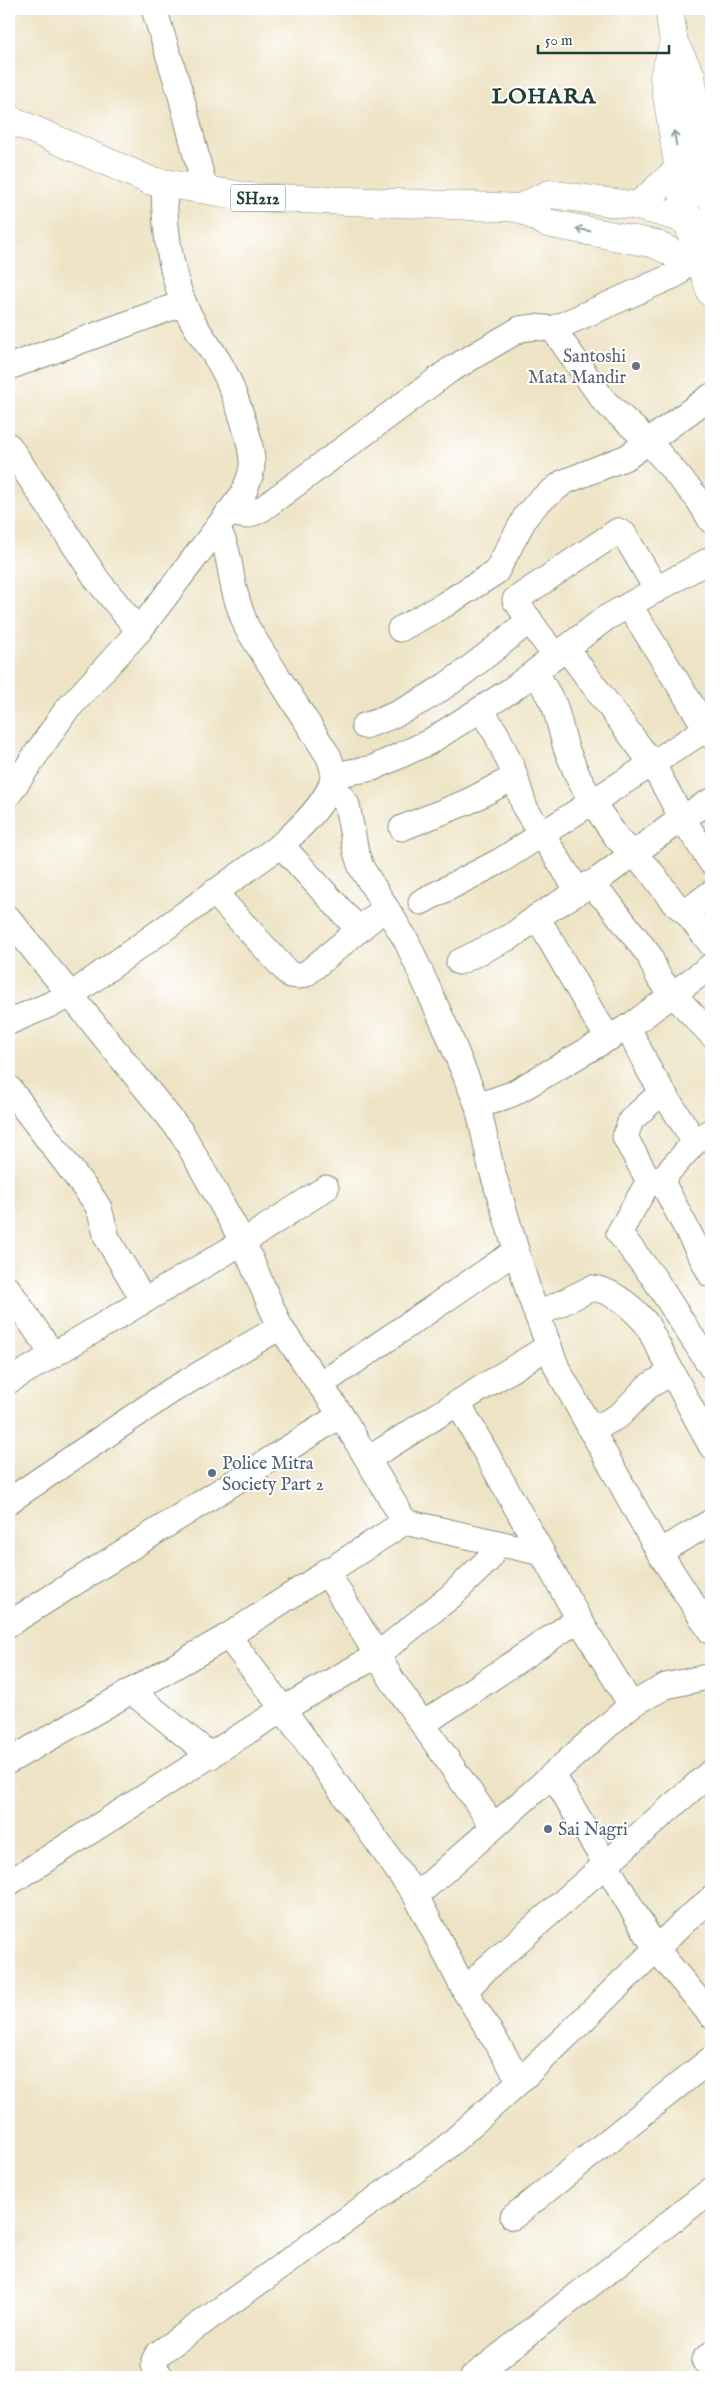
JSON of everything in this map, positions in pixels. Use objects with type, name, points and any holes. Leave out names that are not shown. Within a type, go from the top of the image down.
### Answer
[{"type":"main road","points":[[670,10],[674,43],[691,76],[706,129],[711,200]]},
{"type":"main road","points":[[674,43],[664,77],[680,168],[699,223],[709,279]]},
{"type":"main road","name":"SH212","points":[[9,120],[151,180],[248,198],[520,208],[547,223],[616,236],[670,250],[709,279]]},
{"type":"main road","points":[[638,206],[680,168]]},
{"type":"main road","name":"SH212","points":[[520,208],[550,194],[638,206],[699,223]]},
{"type":"main road","points":[[616,236],[677,274],[711,302]]},
{"type":"street","points":[[154,9],[180,92],[205,190]]},
{"type":"street","points":[[9,794],[66,712],[139,631],[242,494],[250,476],[253,462],[238,408],[221,365],[192,320],[184,303],[170,260],[164,223],[164,183]]},
{"type":"street","points":[[223,520],[246,516],[262,509],[450,370],[520,329],[535,327],[553,329],[677,274]]},
{"type":"street","points":[[9,367],[184,303]]},
{"type":"street","points":[[553,329],[604,400],[648,441],[698,499],[711,521]]},
{"type":"street","points":[[400,628],[444,606],[496,572],[520,525],[538,502],[564,482],[616,463],[711,396]]},
{"type":"street","points":[[9,446],[98,582],[139,631]]},
{"type":"street","points":[[223,520],[223,538],[239,609],[247,628],[329,757],[332,782],[347,805],[356,852],[361,867],[414,958],[478,1106],[491,1167],[516,1252],[557,1368],[659,1552],[711,1632]]},
{"type":"street","points":[[515,600],[618,532],[624,534],[657,590]]},
{"type":"street","points":[[9,1022],[70,996],[281,844],[303,824],[332,782],[372,768],[429,742],[536,672],[606,618],[711,559]]},
{"type":"street","points":[[496,572],[530,620],[560,652],[653,765],[682,818],[711,862]]},
{"type":"street","points":[[421,902],[500,861],[710,731],[629,605]]},
{"type":"street","points":[[364,726],[385,720],[430,696],[475,665],[530,620]]},
{"type":"street","points":[[536,672],[555,707],[566,748],[579,779],[593,803],[617,838],[651,872],[674,902],[686,912],[711,944]]},
{"type":"street","points":[[480,710],[497,735],[515,777],[525,808],[541,835],[584,888],[609,903],[649,955],[658,976],[673,995],[711,1034]]},
{"type":"street","points":[[402,828],[467,802],[515,777]]},
{"type":"street","points":[[458,962],[512,936],[537,917],[633,855],[682,818],[711,801]]},
{"type":"street","points":[[281,844],[359,930]]},
{"type":"street","points":[[214,892],[290,975],[299,976],[306,974],[385,908]]},
{"type":"street","points":[[686,912],[711,893]]},
{"type":"street","points":[[537,917],[594,1016],[618,1033],[662,1092],[703,1136],[655,1180],[619,1233],[654,1278],[711,1367]]},
{"type":"street","points":[[9,920],[177,1127],[242,1242],[280,1327],[341,1415],[405,1522]]},
{"type":"street","points":[[478,1106],[512,1094],[618,1033],[711,966]]},
{"type":"street","points":[[9,1088],[99,1208],[107,1238],[144,1301]]},
{"type":"street","points":[[662,1092],[631,1120],[625,1136],[655,1180],[711,1275]]},
{"type":"street","points":[[9,1381],[242,1242],[326,1188]]},
{"type":"street","points":[[320,1385],[516,1252]]},
{"type":"street","points":[[537,1314],[592,1288],[603,1290],[632,1309],[646,1323],[711,1446]]},
{"type":"street","points":[[9,1290],[53,1355]]},
{"type":"street","points":[[9,1500],[171,1392],[280,1327]]},
{"type":"street","points":[[368,1459],[549,1346]]},
{"type":"street","points":[[591,1431],[620,1415],[647,1387],[672,1372]]},
{"type":"street","points":[[458,1403],[579,1619],[631,1705]]},
{"type":"street","points":[[9,1624],[341,1415]]},
{"type":"street","points":[[9,1761],[228,1636],[326,1571],[405,1522],[542,1553]]},
{"type":"street","points":[[659,1552],[711,1522]]},
{"type":"street","points":[[9,1883],[284,1709],[376,1656],[451,1596],[488,1560],[498,1544]]},
{"type":"street","points":[[326,1571],[376,1656],[494,1827]]},
{"type":"street","points":[[423,1724],[579,1619]]},
{"type":"street","points":[[228,1636],[284,1709],[416,1896],[465,1991],[520,2081]]},
{"type":"street","points":[[416,1896],[631,1705],[666,1686],[711,1676]]},
{"type":"street","points":[[131,1691],[211,1756]]},
{"type":"street","points":[[465,1991],[485,1970],[604,1864],[711,1772]]},
{"type":"street","points":[[553,1775],[656,1949],[711,2015]]},
{"type":"street","points":[[161,2377],[153,2365],[153,2359],[158,2354],[440,2153],[520,2081],[656,1949],[711,1899]]},
{"type":"street","points":[[513,2217],[711,2059]]},
{"type":"street","points":[[473,2377],[711,2190]]},
{"type":"place","name":"Santoshi Mata Mandir","points":[[636,366]]},
{"type":"place","name":"Police Mitra Society Part 2","points":[[212,1473]]},
{"type":"place","name":"Sai Nagri","points":[[548,1829]]},
{"type":"district","name":"LOHARA","points":[[544,95]]}]
